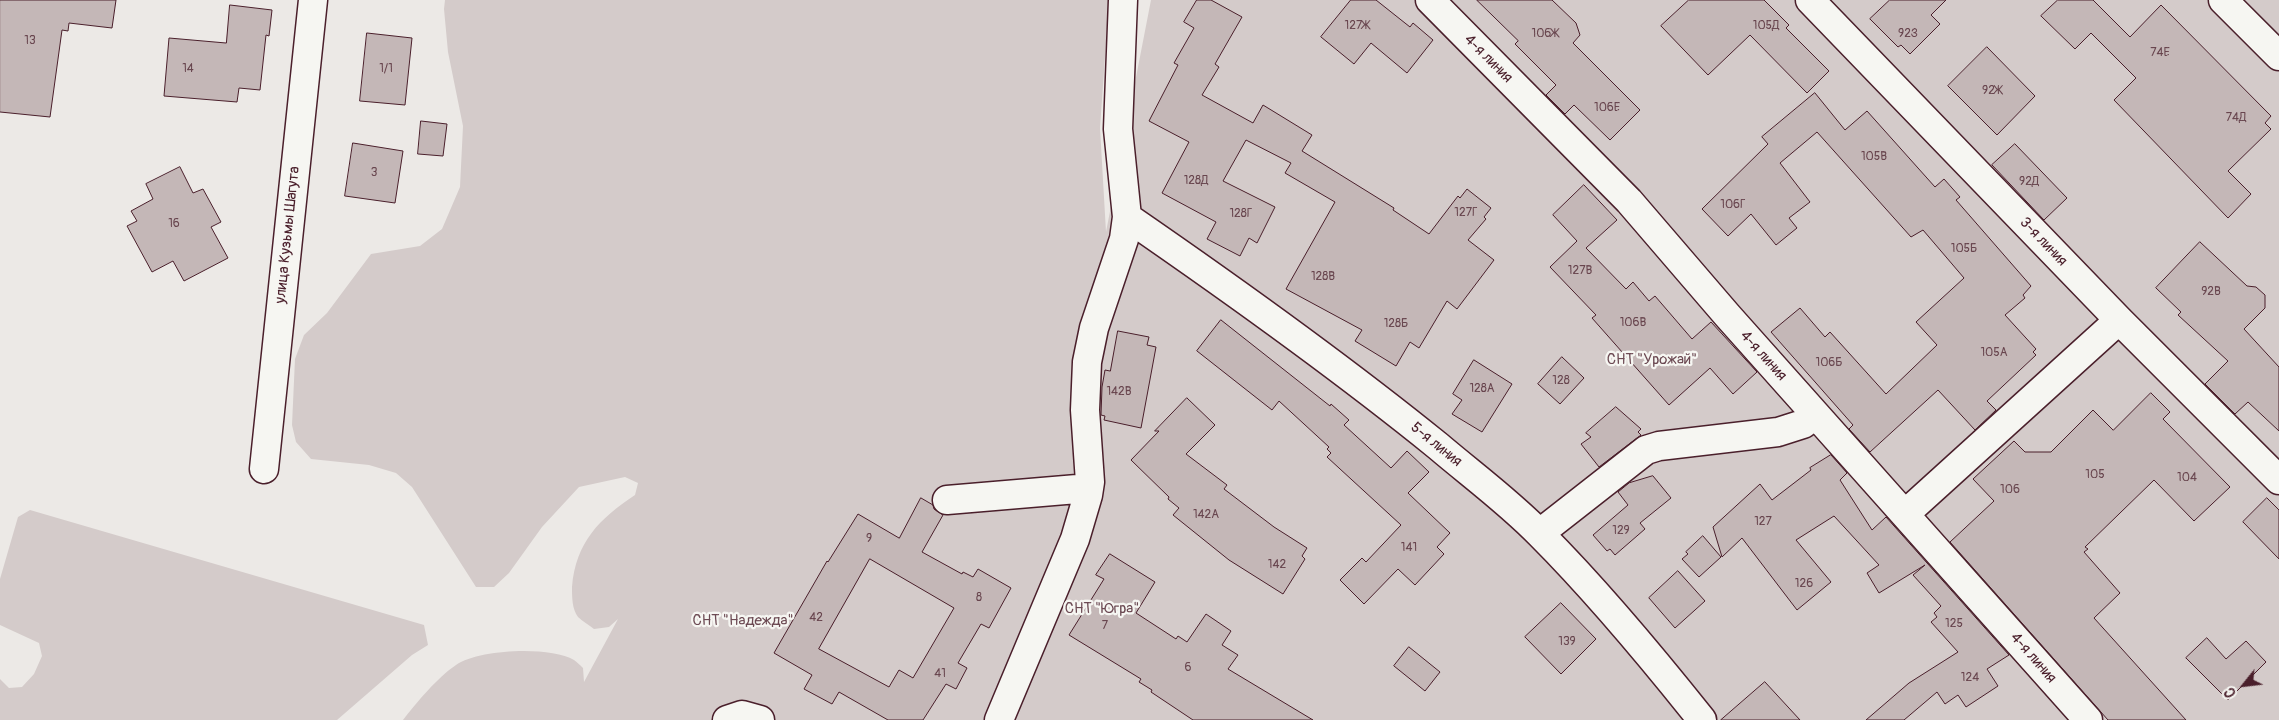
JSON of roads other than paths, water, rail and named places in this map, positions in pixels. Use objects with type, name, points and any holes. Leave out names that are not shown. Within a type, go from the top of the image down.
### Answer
[{"type":"street","name":"улица Кузьмы Шагута","points":[[264,469],[313,0]]},
{"type":"street","points":[[999,720],[1086,509],[1089,488],[1085,410],[1087,362],[1094,328],[1124,239],[1127,218],[1118,129],[1124,0]]},
{"type":"street","name":"4-я линия","points":[[1430,0],[1629,201],[1815,415],[2088,720]]},
{"type":"street","name":"3-я линия","points":[[1810,0],[2119,320],[2279,480]]},
{"type":"street","points":[[2223,0],[2279,56]]},
{"type":"street","name":"5-я линия","points":[[1127,218],[1279,323],[1411,424],[1540,533],[1634,637],[1702,720]]},
{"type":"street","points":[[1904,514],[2119,320]]},
{"type":"street","points":[[1540,533],[1646,450],[1659,446],[1791,429],[1815,415]]},
{"type":"street","points":[[947,500],[1089,488]]},
{"type":"street","points":[[727,720],[742,715],[760,720]]},
{"type":"park label","name":"СНТ \"Урожай\"","points":[[1652,360]]},
{"type":"park label","name":"СНТ \"Югра\"","points":[[1102,609]]},
{"type":"park label","name":"СНТ \"Надежда\"","points":[[743,621]]}]
